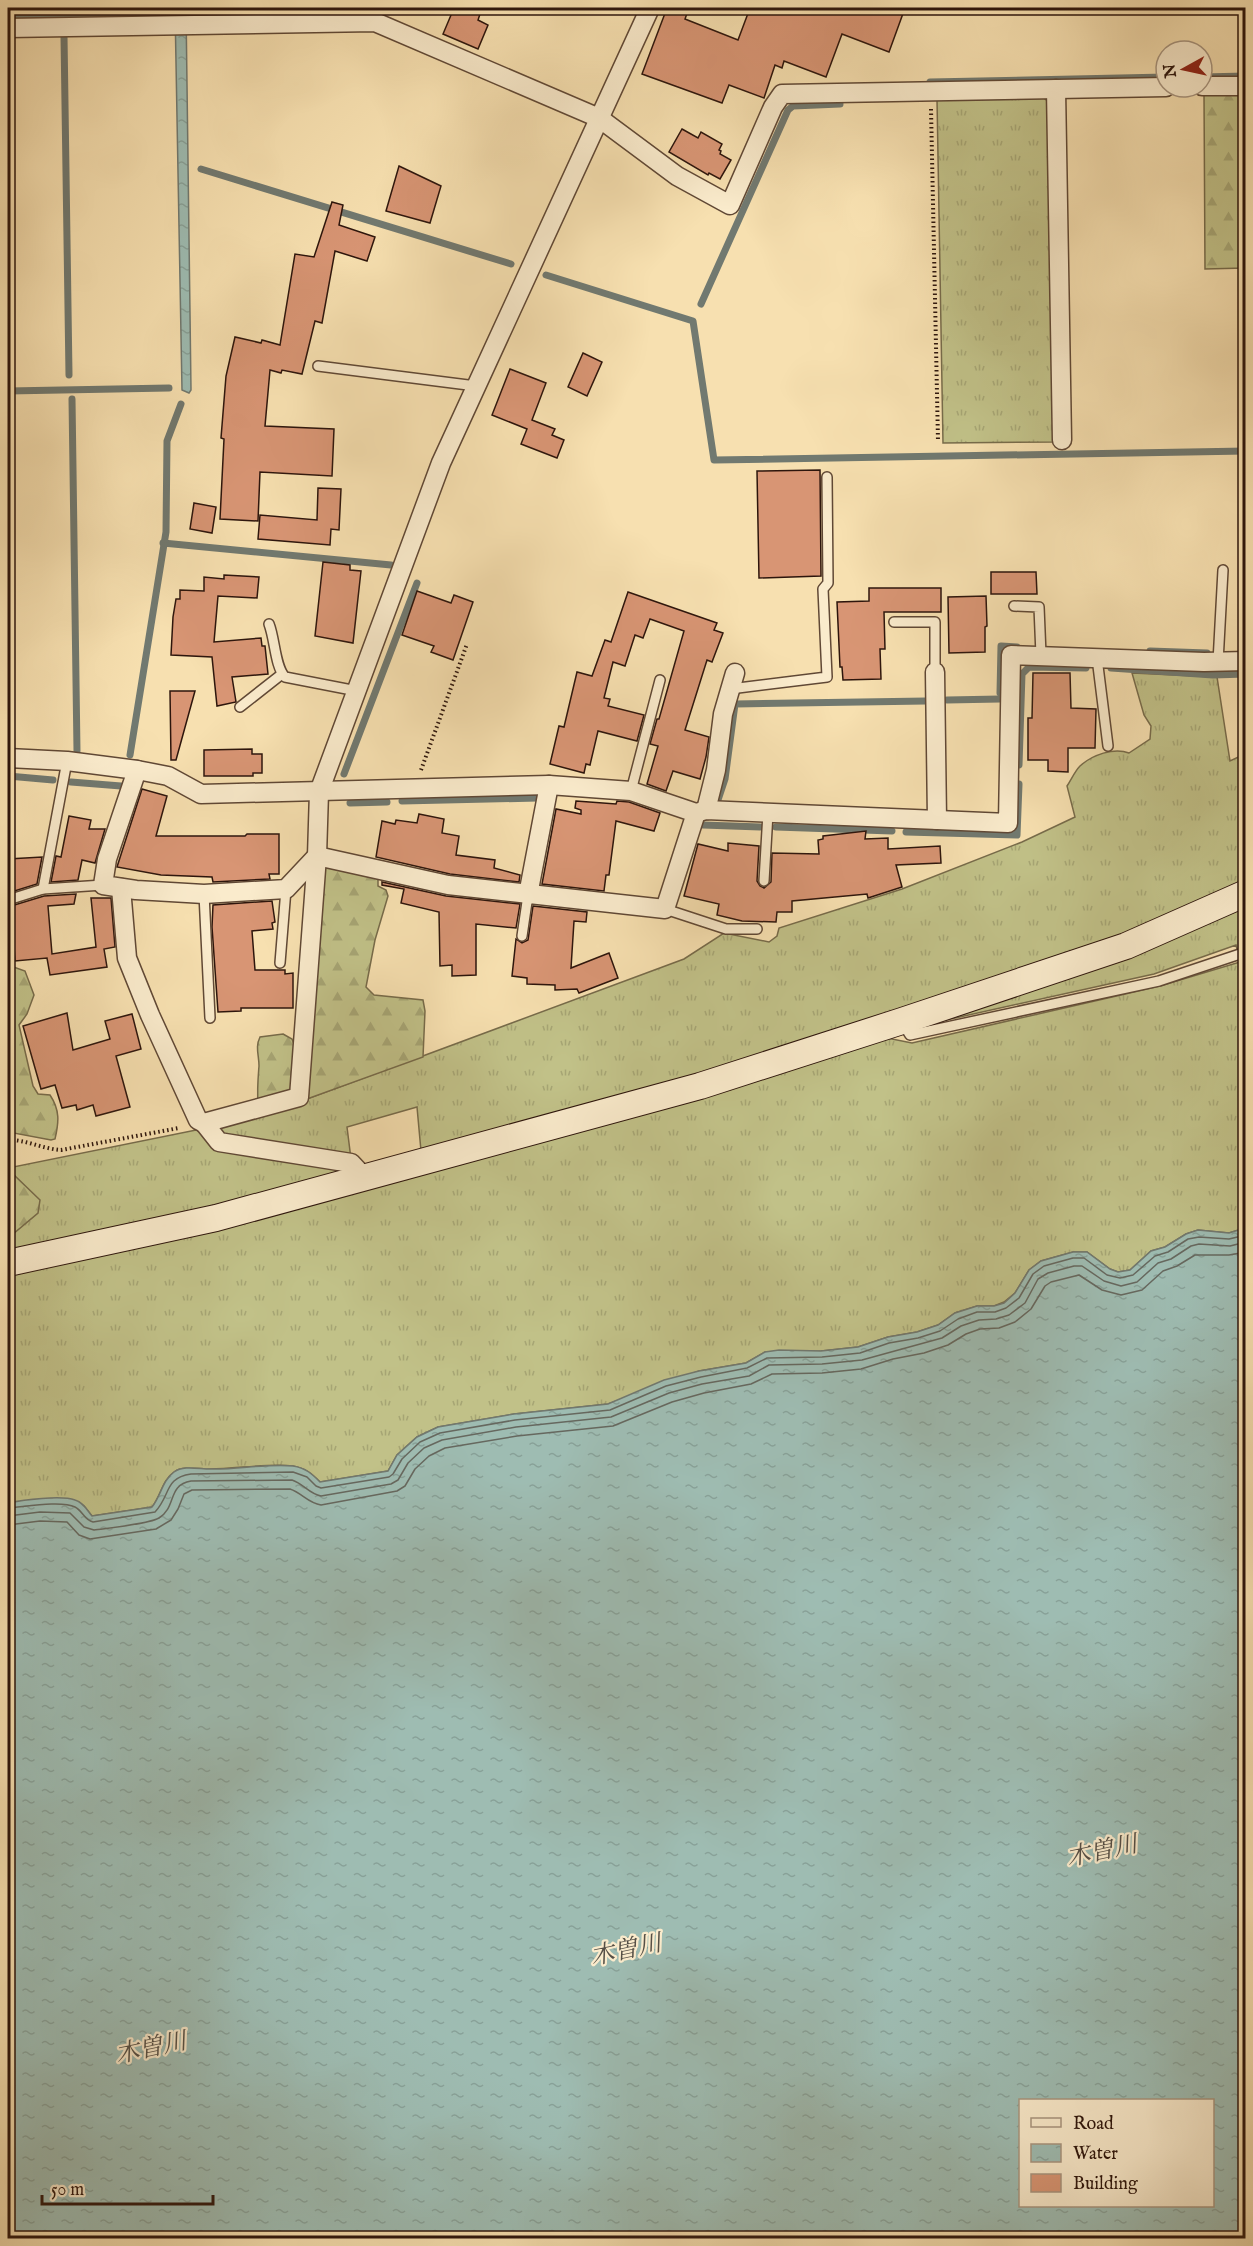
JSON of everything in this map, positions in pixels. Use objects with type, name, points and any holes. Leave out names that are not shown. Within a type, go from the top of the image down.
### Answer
[{"type":"street","points":[[204,1123],[299,1097],[320,792],[441,463],[650,8]]},
{"type":"street","points":[[8,28],[375,22],[599,118],[677,176],[730,205],[773,107],[782,94],[1154,87]]},
{"type":"street","points":[[1214,86],[1245,86]]},
{"type":"street","points":[[1056,89],[1062,440]]},
{"type":"street","points":[[8,758],[67,761],[137,770],[168,776],[201,794],[549,785],[631,790],[701,812],[1008,823],[1011,655],[1245,662]]},
{"type":"street","points":[[935,672],[937,820]]},
{"type":"street","points":[[317,856],[448,885],[665,909],[716,770],[723,714],[733,681]]},
{"type":"street","points":[[137,770],[107,859],[103,885],[136,890],[204,894],[286,889],[317,856]]},
{"type":"street","points":[[528,895],[549,785]]},
{"type":"street","points":[[121,888],[127,958],[150,1015],[198,1120],[204,1123],[219,1142],[351,1164],[365,1178]]},
{"type":"street","points":[[8,1263],[216,1218],[700,1086],[902,1022],[1126,946],[1245,893]]},
{"type":"lane","points":[[318,366],[476,386]]},
{"type":"lane","points":[[733,681],[827,677],[823,590],[828,584],[827,477]]},
{"type":"lane","points":[[1218,662],[1222,570]]},
{"type":"lane","points":[[1014,606],[1039,607],[1041,655]]},
{"type":"lane","points":[[894,622],[935,622],[935,672]]},
{"type":"lane","points":[[269,624],[274,635],[282,674],[285,677],[357,691]]},
{"type":"lane","points":[[1097,658],[1108,746]]},
{"type":"lane","points":[[240,707],[282,674]]},
{"type":"lane","points":[[631,790],[660,680]]},
{"type":"lane","points":[[43,889],[67,761]]},
{"type":"lane","points":[[764,881],[768,813]]},
{"type":"lane","points":[[8,900],[43,889],[103,885]]},
{"type":"lane","points":[[280,963],[286,889]]},
{"type":"lane","points":[[204,894],[210,1018]]},
{"type":"lane","points":[[522,936],[528,895]]},
{"type":"lane","points":[[665,909],[726,929],[757,929]]},
{"type":"lane","points":[[902,1022],[910,1035],[1159,981],[1245,952]]},
{"type":"path","points":[[931,91],[938,441]]},
{"type":"path","points":[[414,789],[467,644]]},
{"type":"path","points":[[8,1140],[61,1150],[204,1123]]},
{"type":"green space","points":[[1245,93],[1245,268],[1205,269],[1204,99],[1214,99],[1214,94]]},
{"type":"green space","points":[[1042,97],[1049,102],[1053,442],[943,443],[937,99]]},
{"type":"green space","points":[[1132,673],[1217,677],[1230,761],[1245,754],[1245,880],[1134,930],[705,1074],[421,1151],[417,1107],[347,1127],[351,1159],[224,1138],[219,1132],[221,1125],[307,1099],[684,959],[724,933],[769,942],[777,936],[779,928],[902,889],[1022,842],[1075,817],[1067,786],[1080,766],[1103,753],[1123,751],[1129,753],[1150,739],[1151,726],[1144,715]]},
{"type":"green space","points":[[322,865],[378,876],[378,886],[386,890],[388,896],[375,940],[366,987],[374,995],[423,1000],[425,1011],[423,1057],[307,1099]]},
{"type":"green space","points":[[1245,903],[1245,1228],[1229,1233],[1198,1230],[1186,1234],[1165,1247],[1151,1251],[1130,1270],[1118,1272],[1110,1269],[1087,1252],[1073,1252],[1041,1261],[1029,1270],[1015,1293],[1004,1302],[994,1306],[977,1306],[955,1313],[938,1325],[858,1347],[821,1351],[765,1352],[746,1363],[699,1371],[608,1404],[514,1414],[438,1427],[417,1437],[397,1455],[388,1471],[320,1482],[308,1472],[293,1466],[182,1469],[170,1475],[152,1507],[92,1516],[84,1506],[8,1503],[8,1273],[887,1038],[912,1043],[1160,986],[1240,962],[1236,945],[1154,974],[928,1024]]},
{"type":"green space","points":[[8,965],[25,971],[34,995],[27,1014],[19,1025],[33,1086],[38,1094],[50,1095],[56,1106],[58,1122],[55,1139],[8,1132]]},
{"type":"green space","points":[[283,1034],[292,1039],[296,1049],[293,1093],[258,1102],[257,1048],[260,1037]]},
{"type":"green space","points":[[201,1129],[348,1168],[350,1173],[174,1218],[8,1254],[8,1235],[13,1234],[15,1176],[8,1174],[8,1168]]},
{"type":"green space","points":[[8,1174],[15,1176],[40,1200],[38,1213],[13,1234],[8,1235]]},
{"type":"water","points":[[175,8],[186,8],[191,390],[189,393],[182,390]]},
{"type":"water","name":"木曽川","points":[[1245,1228],[1245,2238],[8,2238],[8,1503],[42,1498],[69,1499],[80,1502],[92,1516],[152,1507],[167,1480],[174,1472],[182,1469],[293,1466],[305,1470],[320,1482],[388,1471],[397,1455],[417,1437],[438,1427],[514,1414],[608,1404],[664,1380],[746,1363],[765,1352],[821,1351],[858,1347],[888,1337],[917,1332],[938,1325],[955,1313],[977,1306],[994,1306],[1004,1303],[1015,1293],[1029,1270],[1041,1261],[1073,1252],[1087,1252],[1110,1269],[1118,1272],[1130,1270],[1151,1251],[1165,1247],[1186,1234],[1198,1230],[1229,1233]]},
{"type":"building","points":[[454,8],[482,8],[478,20],[488,25],[478,49],[443,34]]},
{"type":"building","points":[[667,8],[689,8],[685,19],[738,40],[750,8],[905,8],[889,52],[842,34],[826,77],[784,61],[782,68],[775,65],[764,98],[729,85],[722,103],[642,74]]},
{"type":"building","points":[[682,129],[698,138],[701,132],[722,144],[720,154],[731,160],[720,179],[709,173],[708,175],[669,152]]},
{"type":"building","points":[[399,166],[441,186],[430,223],[386,211]]},
{"type":"building","points":[[332,202],[343,205],[339,225],[375,237],[367,261],[335,251],[322,323],[315,321],[302,374],[270,370],[265,426],[334,429],[332,476],[260,472],[258,521],[220,519],[224,439],[221,438],[226,376],[235,337],[280,345],[295,254],[314,257]]},
{"type":"building","points":[[583,353],[602,362],[587,396],[568,387]]},
{"type":"building","points":[[510,369],[546,383],[532,420],[555,429],[552,435],[564,440],[557,458],[521,444],[527,429],[492,415]]},
{"type":"building","points":[[820,470],[821,576],[759,578],[757,471]]},
{"type":"building","points":[[318,488],[341,489],[339,530],[331,529],[330,545],[258,539],[260,515],[317,520]]},
{"type":"building","points":[[194,503],[216,507],[212,533],[190,529]]},
{"type":"building","points":[[323,562],[350,565],[350,570],[361,571],[353,643],[315,636]]},
{"type":"building","points":[[991,572],[1036,572],[1037,594],[991,594]]},
{"type":"building","points":[[224,575],[259,577],[257,598],[218,596],[214,642],[261,638],[262,646],[265,646],[268,674],[232,677],[236,702],[217,706],[212,657],[171,655],[173,617],[176,599],[180,599],[180,590],[204,591],[204,577],[224,579]]},
{"type":"building","points":[[869,588],[941,588],[941,612],[884,612],[885,649],[880,649],[881,679],[843,680],[842,667],[840,667],[837,602],[869,601]]},
{"type":"building","points":[[417,591],[451,603],[454,595],[473,602],[453,660],[431,652],[434,646],[402,635]]},
{"type":"building","points":[[628,592],[717,623],[714,630],[723,633],[712,662],[707,660],[685,730],[709,737],[700,779],[673,771],[666,791],[647,784],[658,746],[650,744],[684,631],[650,619],[643,638],[635,635],[625,666],[613,662],[604,698],[610,699],[608,706],[644,715],[637,741],[598,731],[590,765],[586,764],[584,773],[550,764],[559,726],[564,727],[577,672],[592,676],[605,640],[611,642]]},
{"type":"building","points":[[986,596],[985,652],[949,653],[948,597]]},
{"type":"building","points":[[1033,673],[1070,673],[1071,708],[1096,709],[1095,748],[1068,748],[1068,772],[1048,771],[1048,760],[1028,760],[1028,718],[1032,718]]},
{"type":"building","points":[[170,691],[195,691],[176,760],[171,760]]},
{"type":"building","points":[[252,749],[252,754],[262,754],[262,773],[253,773],[253,776],[204,776],[204,750]]},
{"type":"building","points":[[142,789],[167,796],[156,836],[279,834],[279,874],[269,874],[270,879],[213,882],[212,877],[161,875],[117,867]]},
{"type":"building","points":[[576,801],[616,804],[617,801],[629,802],[660,813],[654,831],[616,821],[609,875],[606,875],[604,891],[542,884],[556,809],[581,814],[581,810],[575,808]]},
{"type":"building","points":[[419,814],[444,819],[442,833],[459,836],[456,855],[495,860],[494,868],[520,875],[519,882],[450,874],[376,857],[382,821],[395,824],[396,820],[417,823]]},
{"type":"building","points":[[69,816],[91,820],[89,829],[105,829],[95,863],[82,860],[78,880],[51,882],[56,856],[61,857]]},
{"type":"building","points":[[866,831],[865,839],[888,838],[888,849],[940,846],[941,863],[896,865],[902,887],[868,898],[867,894],[792,901],[792,912],[777,912],[776,922],[742,921],[717,915],[719,904],[684,896],[698,844],[728,851],[728,843],[759,846],[757,881],[764,888],[771,882],[772,853],[819,854],[818,840],[823,839],[823,836]]},
{"type":"building","points":[[42,857],[37,884],[8,893],[8,859]]},
{"type":"building","points":[[382,882],[446,896],[520,904],[516,928],[476,924],[476,975],[452,976],[452,965],[440,966],[439,912],[401,903],[404,889],[382,885]]},
{"type":"building","points":[[76,894],[74,904],[48,906],[52,954],[96,947],[91,898],[111,898],[115,947],[104,949],[107,967],[50,975],[47,958],[15,961],[11,906],[44,896]]},
{"type":"building","points":[[272,901],[275,922],[272,923],[273,929],[252,931],[255,970],[285,970],[285,974],[293,973],[293,1008],[241,1008],[241,1011],[218,1012],[212,927],[213,905]]},
{"type":"building","points":[[533,906],[587,912],[586,922],[574,921],[571,968],[609,953],[618,978],[579,993],[577,989],[555,990],[555,985],[527,984],[527,978],[512,976],[516,939],[522,943],[528,940]]},
{"type":"building","points":[[67,1013],[73,1050],[110,1039],[105,1021],[132,1014],[141,1049],[116,1056],[130,1107],[96,1116],[93,1105],[77,1110],[76,1105],[62,1108],[55,1085],[41,1089],[23,1026]]},
{"type":"waterway","points":[[8,17],[161,15]]},
{"type":"waterway","points":[[64,36],[69,375]]},
{"type":"waterway","points":[[1214,77],[1246,76]]},
{"type":"waterway","points":[[930,82],[1154,77]]},
{"type":"waterway","points":[[701,304],[788,110],[793,106],[840,104]]},
{"type":"waterway","points":[[201,169],[511,264]]},
{"type":"waterway","points":[[546,275],[693,321],[714,460],[1246,451]]},
{"type":"waterway","points":[[8,391],[169,388]]},
{"type":"waterway","points":[[72,399],[77,751]]},
{"type":"waterway","points":[[130,755],[166,532],[167,441],[181,404]]},
{"type":"waterway","points":[[163,543],[391,565]]},
{"type":"waterway","points":[[344,774],[417,583]]},
{"type":"waterway","points":[[1000,693],[1001,646],[1017,647]]},
{"type":"waterway","points":[[1150,651],[1207,653]]},
{"type":"waterway","points":[[1019,765],[1022,674],[1029,667],[1086,668]]},
{"type":"waterway","points":[[1111,668],[1213,675],[1246,674]]},
{"type":"waterway","points":[[947,700],[1000,699]]},
{"type":"waterway","points":[[718,800],[725,779],[735,704],[926,701]]},
{"type":"waterway","points":[[8,776],[53,780]]},
{"type":"waterway","points":[[71,782],[121,786]]},
{"type":"waterway","points":[[906,832],[1017,835],[1019,784]]},
{"type":"waterway","points":[[402,801],[538,798]]},
{"type":"waterway","points":[[350,803],[387,802]]},
{"type":"waterway","points":[[703,825],[760,827]]},
{"type":"waterway","points":[[776,827],[892,831]]}]
